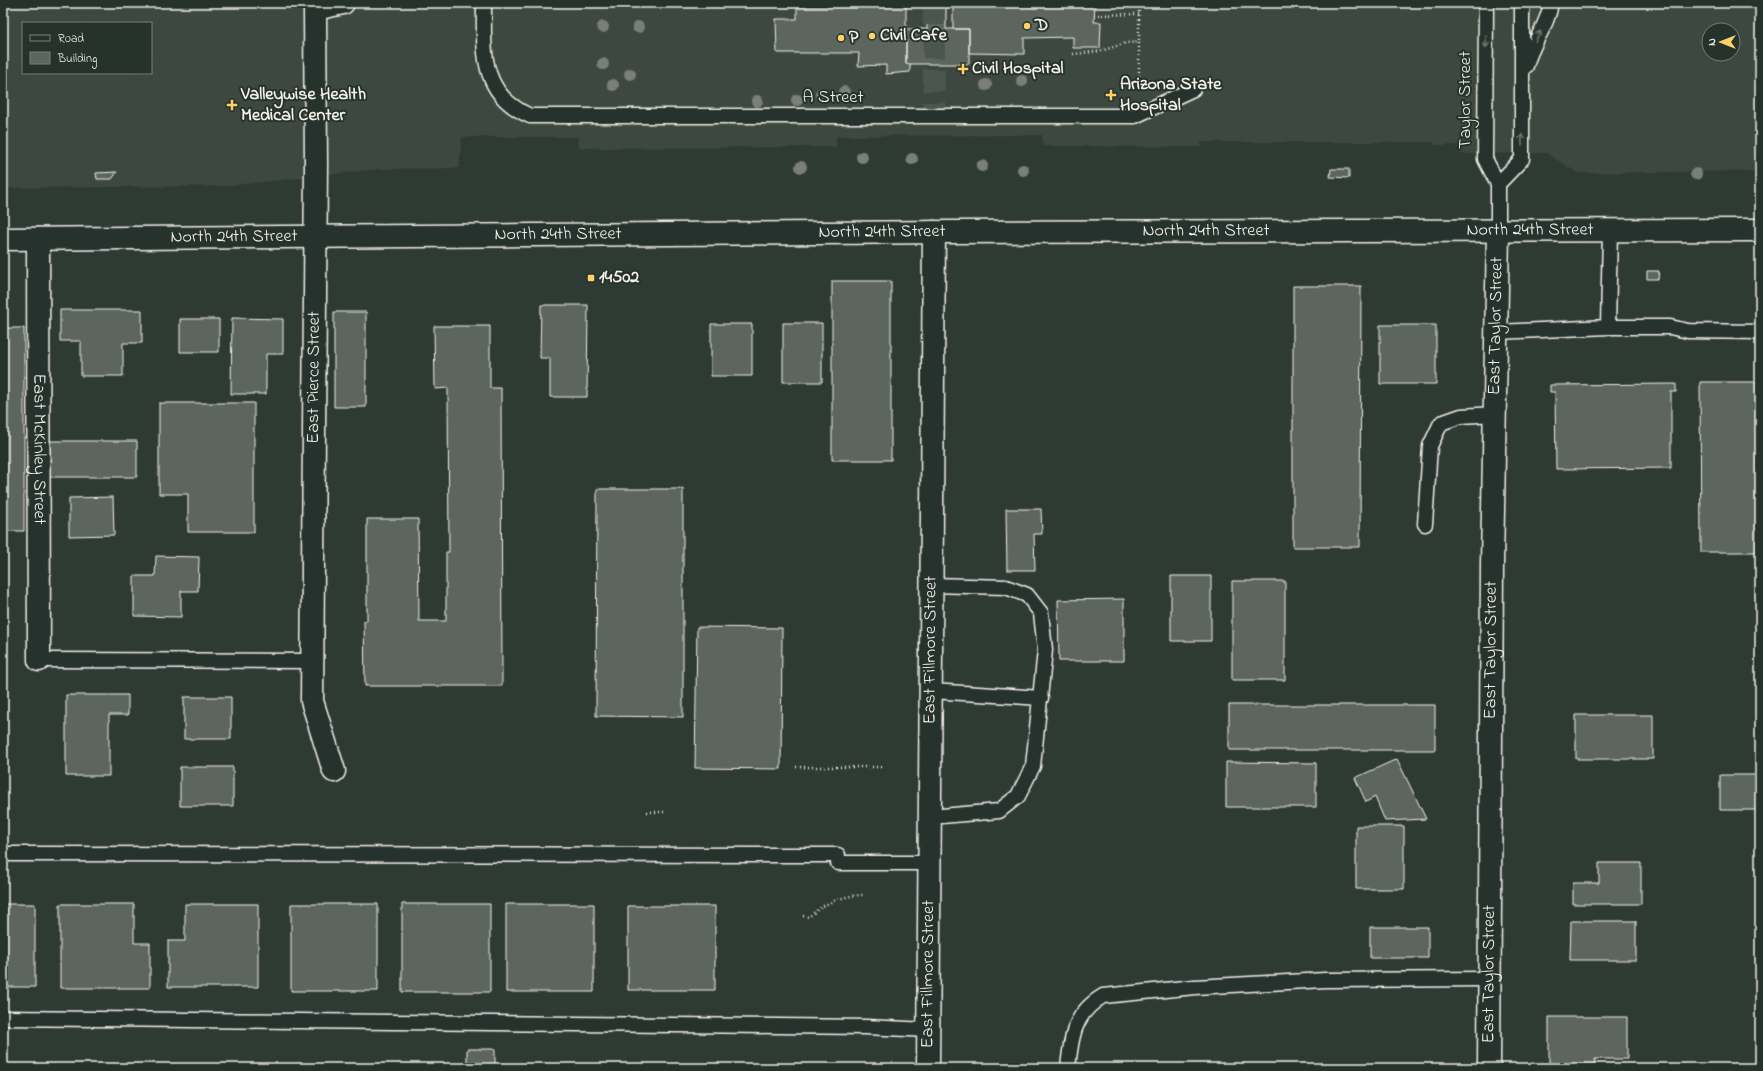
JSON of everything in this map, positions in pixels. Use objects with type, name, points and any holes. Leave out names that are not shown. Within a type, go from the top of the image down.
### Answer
[{"type":"street","name":"East Pierce Street","points":[[334,771],[312,700],[316,237],[315,6],[343,3]]},
{"type":"street","name":"North 24th Street","points":[[3,239],[934,232],[1498,232],[1760,230]]},
{"type":"street","name":"East Fillmore Street","points":[[928,1068],[934,232]]},
{"type":"street","name":"East Taylor Street","points":[[1489,1068],[1498,232]]},
{"type":"street","name":"East McKinley Street","points":[[38,239],[39,660]]},
{"type":"lane","name":"A Street","points":[[484,3],[484,49],[488,73],[496,90],[518,111],[530,116],[1135,116],[1193,89]]},
{"type":"lane","name":"Taylor Street","points":[[1486,3],[1485,159],[1498,184]]},
{"type":"lane","points":[[1498,232],[1498,184],[1522,159],[1522,3]]},
{"type":"lane","points":[[1522,86],[1527,60],[1546,21],[1551,3]]},
{"type":"lane","points":[[1608,327],[1610,231]]},
{"type":"lane","points":[[1496,332],[1608,327],[1670,327],[1688,331],[1760,332]]},
{"type":"lane","points":[[1425,524],[1430,446],[1441,423],[1461,416],[1495,414]]},
{"type":"lane","points":[[930,817],[999,811],[1018,796],[1033,766],[1045,650],[1041,613],[1027,595],[1006,587],[932,585]]},
{"type":"lane","points":[[39,660],[312,661]]},
{"type":"lane","points":[[931,691],[1041,698]]},
{"type":"lane","points":[[3,854],[838,859],[929,863]]},
{"type":"lane","points":[[1068,1068],[1073,1033],[1080,1015],[1091,1003],[1103,996],[1195,987],[1325,980],[1489,979]]},
{"type":"lane","points":[[3,1018],[866,1027],[928,1030]]},
{"type":"path","points":[[1139,3],[1139,76]]},
{"type":"path","points":[[1094,15],[1139,14]]},
{"type":"path","points":[[1073,54],[1101,51],[1121,44],[1139,42]]},
{"type":"path","points":[[796,767],[881,767]]},
{"type":"path","points":[[647,812],[666,812]]},
{"type":"path","points":[[803,916],[809,916],[819,907],[838,900],[852,895],[864,894]]},
{"type":"shaded area","name":"Arizona State Hospital","points":[[3,3],[1760,3],[1760,171],[1578,173],[1546,153],[1461,154],[1458,145],[1434,145],[1434,142],[1201,142],[1201,147],[1043,146],[1042,135],[836,136],[836,147],[579,148],[578,137],[462,137],[459,168],[378,169],[226,186],[3,188]]},
{"type":"building","points":[[927,3],[946,3],[946,29],[969,29],[969,64],[906,64],[906,29],[927,29]]},
{"type":"building","name":"D","points":[[953,3],[1095,3],[1094,22],[1101,22],[1100,48],[1073,48],[1073,37],[1024,38],[1024,54],[969,53],[969,29],[953,29]]},
{"type":"building","name":"P","points":[[906,5],[906,64],[910,64],[910,72],[886,74],[886,65],[858,66],[859,53],[777,53],[776,19],[797,19],[797,6]]},
{"type":"building","points":[[1331,169],[1349,169],[1349,178],[1330,177]]},
{"type":"building","points":[[117,172],[112,179],[97,179],[96,173]]},
{"type":"building","points":[[1647,271],[1659,271],[1658,279],[1647,279]]},
{"type":"building","points":[[832,281],[891,281],[891,460],[832,460]]},
{"type":"building","points":[[1293,286],[1361,286],[1360,547],[1293,547]]},
{"type":"building","points":[[541,305],[588,305],[587,397],[550,397],[550,358],[540,358]]},
{"type":"building","points":[[60,310],[142,310],[142,343],[123,343],[123,376],[81,376],[81,341],[60,341]]},
{"type":"building","points":[[334,312],[366,312],[366,407],[334,407]]},
{"type":"building","points":[[232,318],[283,319],[283,354],[266,354],[266,394],[231,394]]},
{"type":"building","points":[[180,319],[219,319],[219,352],[180,352]]},
{"type":"building","points":[[783,323],[822,323],[822,382],[783,382]]},
{"type":"building","points":[[711,324],[752,324],[752,376],[711,376]]},
{"type":"building","points":[[1380,325],[1436,325],[1436,384],[1380,384]]},
{"type":"building","points":[[434,326],[490,326],[490,388],[501,388],[502,686],[365,686],[364,621],[367,621],[367,519],[418,519],[419,621],[446,621],[446,552],[449,552],[448,388],[435,389]]},
{"type":"building","points":[[3,328],[24,328],[24,531],[3,531]]},
{"type":"building","points":[[1700,382],[1760,382],[1760,552],[1701,552]]},
{"type":"building","points":[[1676,384],[1676,392],[1671,392],[1671,468],[1556,469],[1555,392],[1550,392],[1550,385]]},
{"type":"building","points":[[159,403],[254,403],[254,532],[188,532],[188,494],[159,494]]},
{"type":"building","points":[[50,441],[137,441],[137,477],[50,477]]},
{"type":"building","points":[[597,489],[683,489],[683,717],[596,716]]},
{"type":"building","points":[[113,497],[114,535],[69,536],[69,498]]},
{"type":"building","points":[[1006,509],[1041,509],[1042,534],[1034,534],[1035,570],[1007,570]]},
{"type":"building","points":[[156,556],[199,557],[198,591],[181,591],[181,617],[134,616],[134,576],[155,576]]},
{"type":"building","points":[[1171,576],[1211,576],[1211,641],[1171,641]]},
{"type":"building","points":[[1232,581],[1285,581],[1285,680],[1232,680]]},
{"type":"building","points":[[1124,599],[1124,661],[1059,661],[1058,600]]},
{"type":"building","points":[[697,627],[782,628],[781,769],[695,768]]},
{"type":"building","points":[[66,695],[128,695],[128,715],[109,715],[109,776],[66,776]]},
{"type":"building","points":[[184,697],[231,697],[231,739],[184,739]]},
{"type":"building","points":[[1229,705],[1435,705],[1435,750],[1229,750]]},
{"type":"building","points":[[1576,715],[1653,715],[1653,759],[1576,759]]},
{"type":"building","points":[[1397,759],[1426,819],[1385,821],[1375,797],[1366,802],[1355,778]]},
{"type":"building","points":[[1226,762],[1316,763],[1316,807],[1226,807]]},
{"type":"building","points":[[180,767],[233,767],[233,806],[180,806]]},
{"type":"building","points":[[1720,775],[1760,775],[1760,810],[1720,810]]},
{"type":"building","points":[[1356,826],[1404,826],[1404,889],[1356,889]]},
{"type":"building","points":[[1599,863],[1641,863],[1641,904],[1573,904],[1573,883],[1599,883]]},
{"type":"building","points":[[3,904],[35,904],[35,987],[3,987]]},
{"type":"building","points":[[60,904],[134,904],[134,943],[150,943],[150,988],[60,988]]},
{"type":"building","points":[[185,904],[258,904],[258,987],[168,987],[168,941],[185,941]]},
{"type":"building","points":[[291,904],[378,904],[378,991],[291,991]]},
{"type":"building","points":[[402,904],[490,904],[490,992],[402,992]]},
{"type":"building","points":[[506,904],[594,904],[594,992],[506,992]]},
{"type":"building","points":[[628,906],[715,906],[715,990],[628,990]]},
{"type":"building","points":[[1571,921],[1636,921],[1636,960],[1570,960]]},
{"type":"building","points":[[1370,927],[1428,927],[1428,958],[1370,958]]},
{"type":"building","points":[[1549,1017],[1627,1017],[1627,1059],[1595,1059],[1595,1068],[1549,1068]]},
{"type":"building","points":[[467,1049],[495,1049],[495,1068],[467,1068]]},
{"type":"tunnel","points":[[934,3],[934,116]]},
{"type":"place","name":"D","points":[[1027,26]]},
{"type":"place","name":"Civil Cafe","points":[[872,36]]},
{"type":"place","name":"P","points":[[841,38]]},
{"type":"place","name":"Civil Hospital","points":[[963,69]]},
{"type":"place","name":"Arizona State Hospital","points":[[1111,95]]},
{"type":"place","name":"Valleywise Health Medical Center","points":[[232,105]]},
{"type":"place","name":"14502","points":[[591,278]]}]
